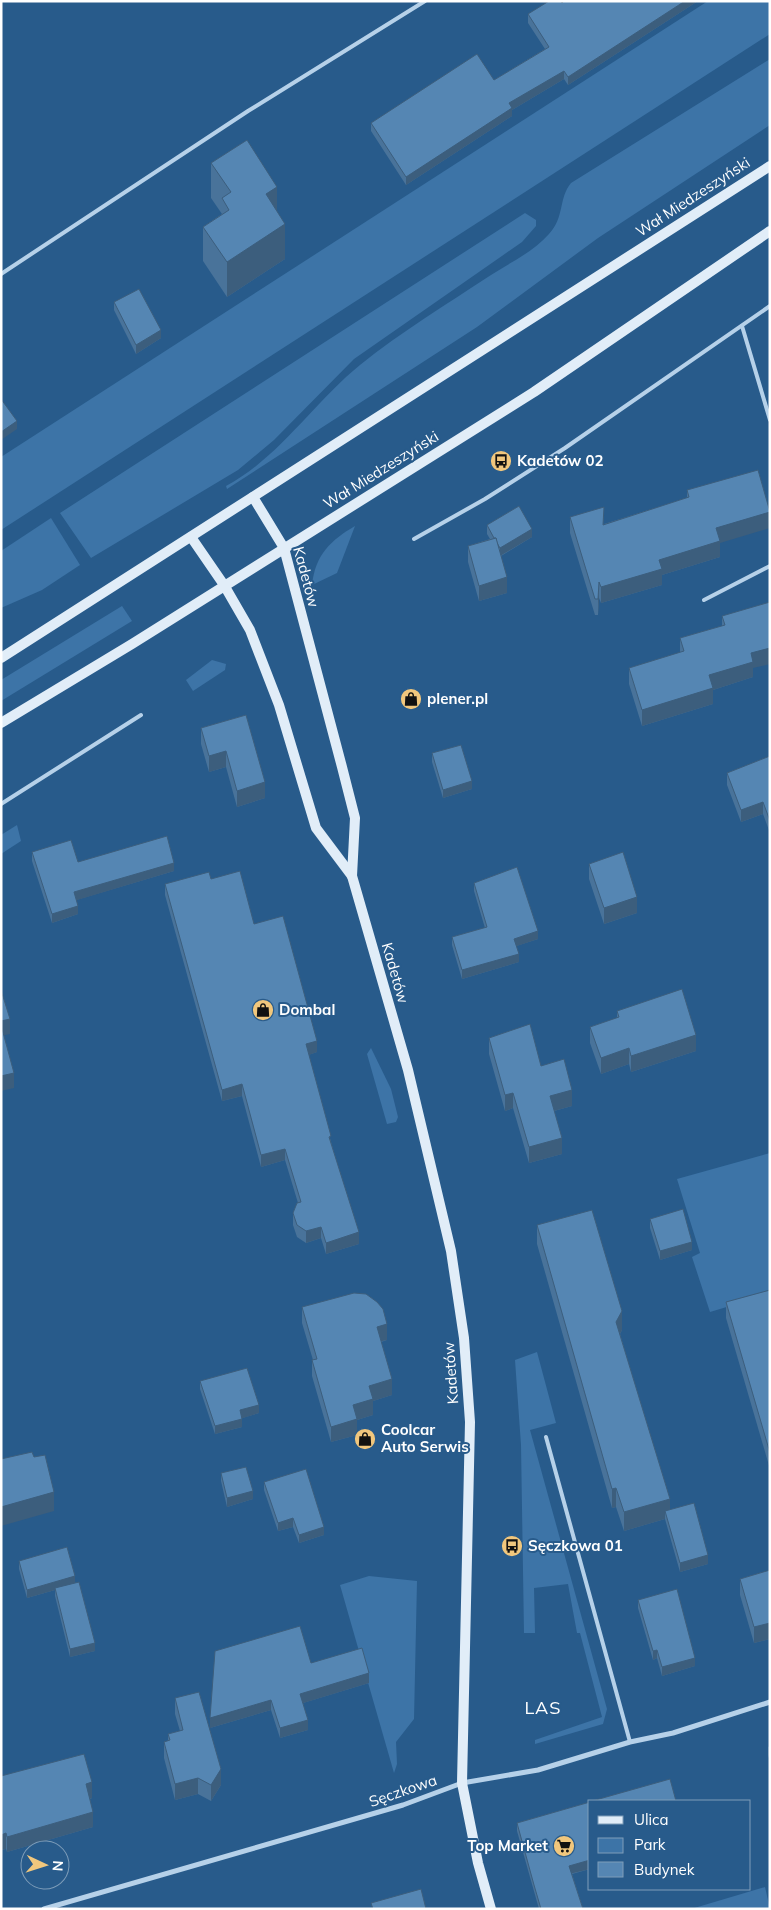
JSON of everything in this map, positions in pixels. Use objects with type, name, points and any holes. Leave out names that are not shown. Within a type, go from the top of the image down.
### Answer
[{"type":"street","name":"Wał Miedzeszyński","points":[[1,658],[770,166]]},
{"type":"street","name":"Wał Miedzeszyński","points":[[1,723],[534,392],[770,231]]},
{"type":"street","name":"Kadetów","points":[[252,496],[284,548],[355,818],[352,876],[408,1070],[451,1251],[464,1338],[470,1422],[462,1783],[478,1863],[491,1909]]},
{"type":"street","name":"Kadetów","points":[[191,537],[224,585],[258,649],[279,705],[316,828],[352,876]]},
{"type":"street","name":"Sęczkowa","points":[[44,1909],[403,1805],[462,1783],[538,1770],[630,1742],[673,1733],[770,1702]]},
{"type":"lane","points":[[1,274],[248,111],[425,1]]},
{"type":"lane","points":[[414,539],[485,499],[565,448],[770,306]]},
{"type":"lane","points":[[742,326],[770,420]]},
{"type":"lane","points":[[704,600],[770,566]]},
{"type":"lane","points":[[1,804],[141,715]]},
{"type":"lane","points":[[546,1437],[630,1742]]},
{"type":"green space","points":[[708,1],[770,1],[770,34],[1,530],[1,457]]},
{"type":"green space","points":[[770,59],[770,125],[598,238],[477,327],[227,489],[226,486],[245,474],[280,445],[360,365],[408,330],[543,240],[554,228],[560,215],[564,195],[571,183]]},
{"type":"green space","points":[[525,213],[536,220],[536,226],[522,242],[354,359],[274,440],[238,470],[91,558],[60,513]]},
{"type":"green space","points":[[51,518],[80,565],[42,590],[1,608],[1,551]]},
{"type":"green space","points":[[355,526],[337,573],[312,585],[317,565],[326,550],[339,537]]},
{"type":"green space","points":[[122,606],[132,621],[1,701],[1,680]]},
{"type":"green space","points":[[212,660],[226,664],[225,670],[193,691],[186,680]]},
{"type":"green space","points":[[17,825],[21,841],[1,854],[1,835]]},
{"type":"green space","points":[[371,1048],[391,1089],[398,1117],[396,1122],[387,1124],[367,1054]]},
{"type":"green space","points":[[770,1153],[770,1294],[710,1312],[692,1257],[700,1253],[677,1179]]},
{"type":"green space","points":[[537,1352],[556,1423],[530,1430],[607,1709],[603,1724],[535,1744],[535,1740],[602,1717],[580,1633],[577,1633],[568,1584],[534,1588],[535,1633],[524,1633],[521,1445],[515,1360]]},
{"type":"green space","points":[[369,1576],[417,1581],[414,1719],[396,1742],[397,1764],[394,1773],[340,1585]]},
{"type":"green space","points":[[765,1887],[770,1909],[691,1909]]},
{"type":"building","points":[[549,1],[561,1],[562,3],[564,1],[685,1],[568,77],[564,71],[509,103],[512,108],[406,177],[371,123],[477,54],[494,80],[549,47],[528,14]]},
{"type":"building","points":[[247,140],[277,187],[266,194],[285,224],[227,262],[203,227],[229,210],[222,198],[231,192],[211,163]]},
{"type":"building","points":[[139,289],[161,330],[136,345],[114,302]]},
{"type":"building","points":[[1,399],[17,421],[1,432]]},
{"type":"building","points":[[758,470],[770,512],[716,528],[720,541],[659,560],[662,569],[601,587],[599,582],[598,599],[595,599],[570,517],[604,507],[603,525],[689,497],[687,490]]},
{"type":"building","points":[[519,506],[532,529],[500,548],[487,525]]},
{"type":"building","points":[[496,538],[507,577],[479,586],[468,546]]},
{"type":"building","points":[[770,602],[770,648],[751,653],[753,662],[709,675],[713,688],[642,710],[629,668],[684,651],[680,638],[725,625],[722,616]]},
{"type":"building","points":[[246,715],[265,782],[237,791],[226,751],[209,756],[201,728]]},
{"type":"building","points":[[461,745],[472,781],[443,790],[432,753]]},
{"type":"building","points":[[770,756],[770,821],[763,802],[741,810],[727,773]]},
{"type":"building","points":[[167,836],[174,863],[74,892],[78,906],[52,914],[32,852],[71,840],[78,862]]},
{"type":"building","points":[[623,852],[637,897],[604,908],[589,864]]},
{"type":"building","points":[[517,867],[538,931],[514,939],[519,954],[462,970],[452,937],[487,927],[474,883]]},
{"type":"building","points":[[240,871],[254,924],[283,916],[317,1041],[306,1044],[331,1136],[329,1137],[359,1232],[326,1243],[321,1227],[306,1231],[297,1225],[293,1213],[297,1203],[301,1202],[285,1149],[261,1155],[242,1084],[222,1090],[165,884],[209,872],[211,879]]},
{"type":"building","points":[[682,989],[696,1035],[631,1056],[629,1048],[601,1058],[590,1027],[619,1017],[617,1011]]},
{"type":"building","points":[[1,990],[10,1019],[1,1021]]},
{"type":"building","points":[[530,1024],[541,1066],[564,1059],[572,1090],[550,1096],[562,1138],[529,1147],[513,1093],[505,1095],[489,1038]]},
{"type":"building","points":[[1,1025],[14,1073],[1,1076]]},
{"type":"building","points":[[683,1209],[692,1242],[660,1251],[650,1219]]},
{"type":"building","points":[[592,1210],[622,1311],[616,1322],[670,1499],[624,1512],[616,1488],[612,1489],[537,1225]]},
{"type":"building","points":[[770,1290],[770,1453],[726,1302]]},
{"type":"building","points":[[354,1293],[366,1294],[383,1309],[387,1324],[377,1327],[392,1379],[369,1386],[373,1399],[353,1405],[357,1419],[331,1427],[312,1360],[317,1359],[302,1307]]},
{"type":"building","points":[[247,1368],[259,1405],[240,1410],[242,1419],[215,1426],[200,1381]]},
{"type":"building","points":[[32,1452],[34,1457],[45,1455],[54,1492],[1,1507],[1,1459]]},
{"type":"building","points":[[246,1467],[253,1491],[227,1498],[221,1473]]},
{"type":"building","points":[[306,1469],[324,1527],[299,1535],[293,1518],[278,1523],[264,1482]]},
{"type":"building","points":[[694,1503],[708,1555],[680,1563],[665,1511]]},
{"type":"building","points":[[67,1547],[75,1576],[27,1590],[19,1561]]},
{"type":"building","points":[[770,1570],[770,1623],[754,1627],[740,1579]]},
{"type":"building","points":[[79,1582],[95,1643],[70,1649],[55,1588]]},
{"type":"building","points":[[677,1589],[695,1658],[662,1667],[657,1650],[653,1651],[638,1600]]},
{"type":"building","points":[[300,1626],[311,1663],[362,1648],[369,1673],[300,1694],[308,1720],[280,1728],[271,1700],[210,1718],[215,1651]]},
{"type":"building","points":[[199,1692],[221,1769],[211,1785],[198,1778],[175,1784],[164,1742],[170,1740],[168,1734],[183,1730],[175,1698]]},
{"type":"building","points":[[84,1754],[92,1782],[86,1784],[93,1812],[7,1837],[6,1833],[1,1835],[1,1776]]},
{"type":"building","points":[[670,1779],[676,1800],[596,1800]]},
{"type":"building","points":[[588,1803],[588,1861],[569,1866],[583,1909],[541,1909],[517,1823]]},
{"type":"building","points":[[421,1889],[426,1909],[373,1909],[371,1903]]},
{"type":"place","name":"Kadetów 02","points":[[501,461]]},
{"type":"place","name":"plener.pl","points":[[411,699]]},
{"type":"place","name":"Dombal","points":[[263,1010]]},
{"type":"place","name":"Coolcar Auto Serwis","points":[[365,1439]]},
{"type":"place","name":"Sęczkowa 01","points":[[512,1546]]},
{"type":"place","name":"Top Market","points":[[564,1846]]},
{"type":"district","name":"LAS","points":[[543,1708]]}]
